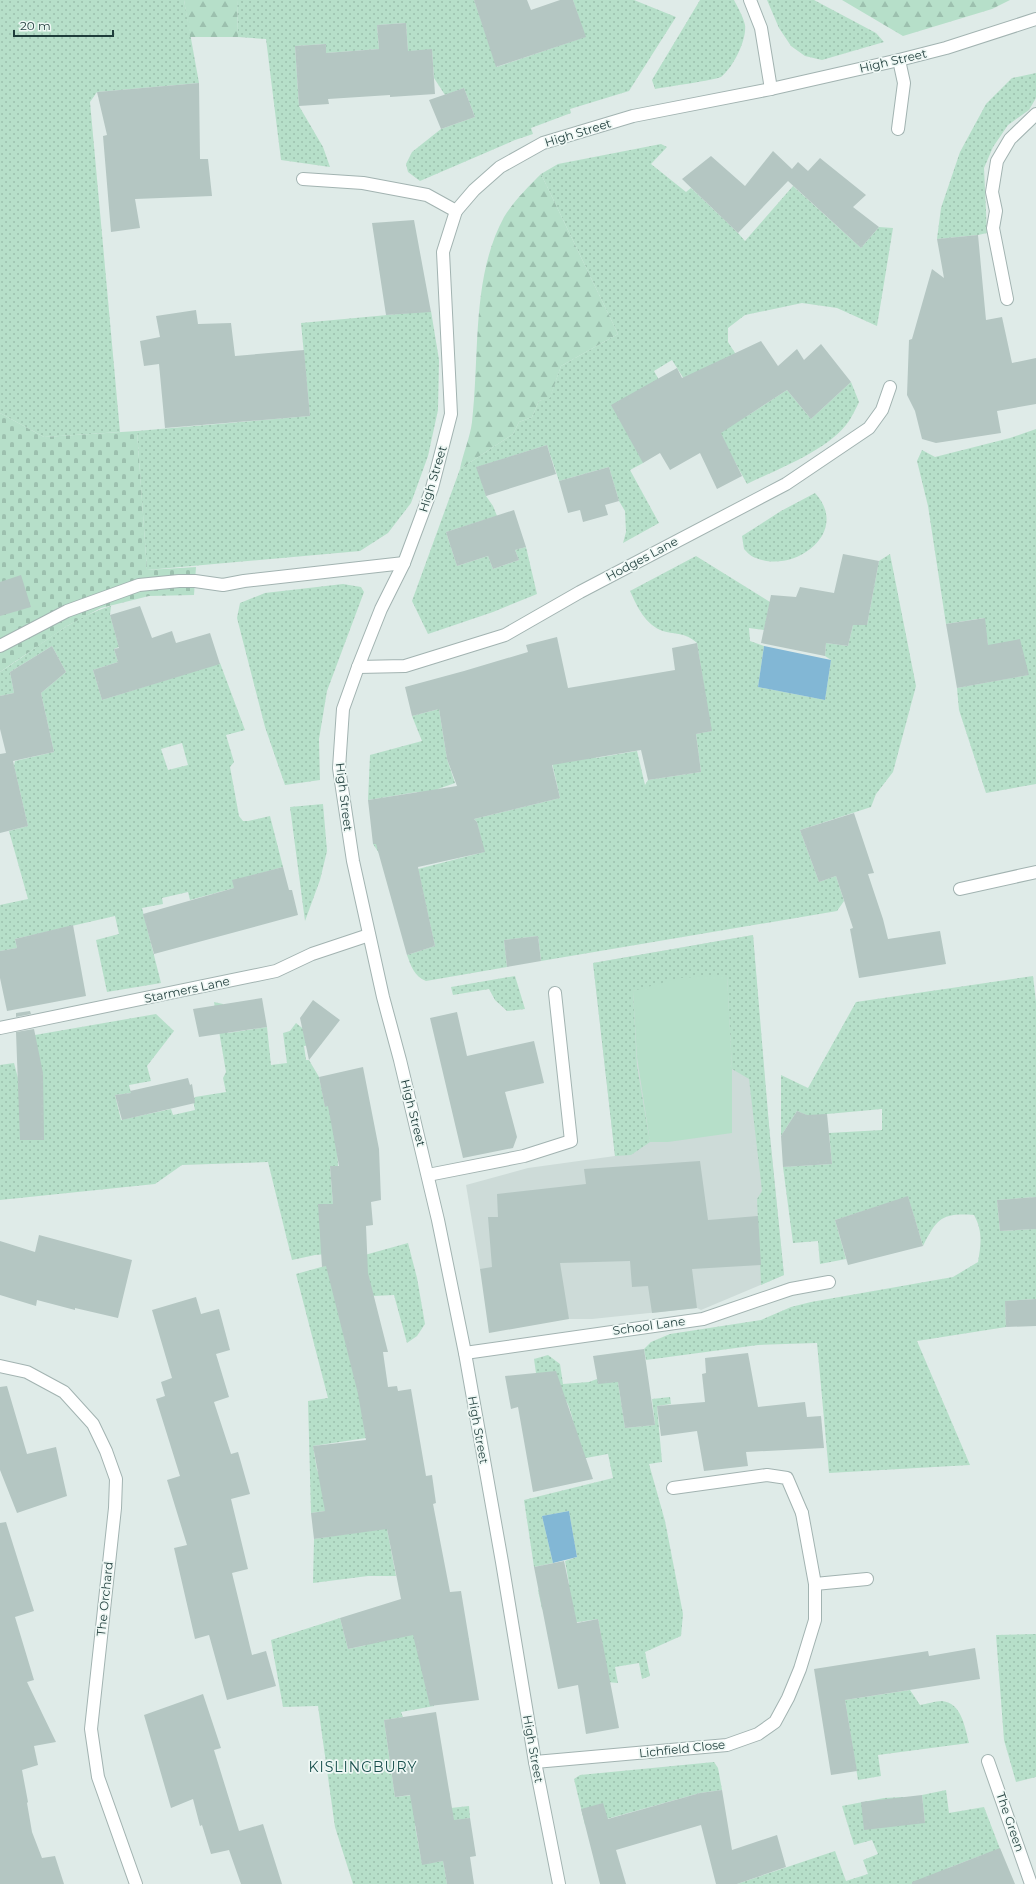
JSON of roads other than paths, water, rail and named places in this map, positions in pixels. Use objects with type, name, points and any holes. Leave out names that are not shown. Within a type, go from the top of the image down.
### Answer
[{"type":"street","points":[[750,0],[761,28],[771,89]]},
{"type":"street","name":"High Street","points":[[559,1884],[535,1762],[502,1562],[465,1353],[428,1176],[369,936],[353,861],[339,768],[343,709],[381,609],[404,562],[432,488],[451,414],[443,252],[456,210],[474,190],[500,168],[543,143],[633,116],[771,89],[899,60],[946,48],[1036,19]]},
{"type":"street","points":[[898,129],[904,82],[899,60]]},
{"type":"street","points":[[1007,299],[993,228],[996,211],[992,192],[998,161],[1010,139],[1036,114]]},
{"type":"street","points":[[303,178],[363,184],[427,194],[456,210]]},
{"type":"street","name":"Hodges Lane","points":[[358,667],[405,666],[505,635],[580,592],[786,484],[869,428],[882,410],[890,386]]},
{"type":"street","points":[[0,646],[67,610],[139,585],[179,581],[195,581],[223,585],[244,581],[404,562]]},
{"type":"street","points":[[960,889],[1036,872]]},
{"type":"street","name":"Starmers Lane","points":[[0,1028],[276,971],[312,954],[369,936]]},
{"type":"street","points":[[428,1176],[524,1156],[571,1141],[555,993]]},
{"type":"street","name":"School Lane","points":[[465,1353],[703,1319],[791,1289],[829,1282]]},
{"type":"street","name":"The Orchard","points":[[0,1366],[27,1372],[64,1392],[93,1424],[106,1451],[116,1479],[115,1508],[91,1729],[98,1777],[136,1884]]},
{"type":"street","name":"Lichfield Close","points":[[535,1762],[727,1745],[758,1734],[774,1722],[788,1698],[800,1669],[815,1620],[815,1584],[802,1513],[787,1478],[767,1474],[673,1488]]},
{"type":"street","points":[[815,1584],[867,1579]]},
{"type":"street","name":"The Green","points":[[988,1761],[1031,1884]]},
{"type":"water","points":[[764,646],[831,660],[825,700],[758,687]]},
{"type":"water","points":[[569,1511],[577,1557],[553,1563],[542,1516]]},
{"type":"district","name":"KISLINGBURY","points":[[363,1767]]}]
